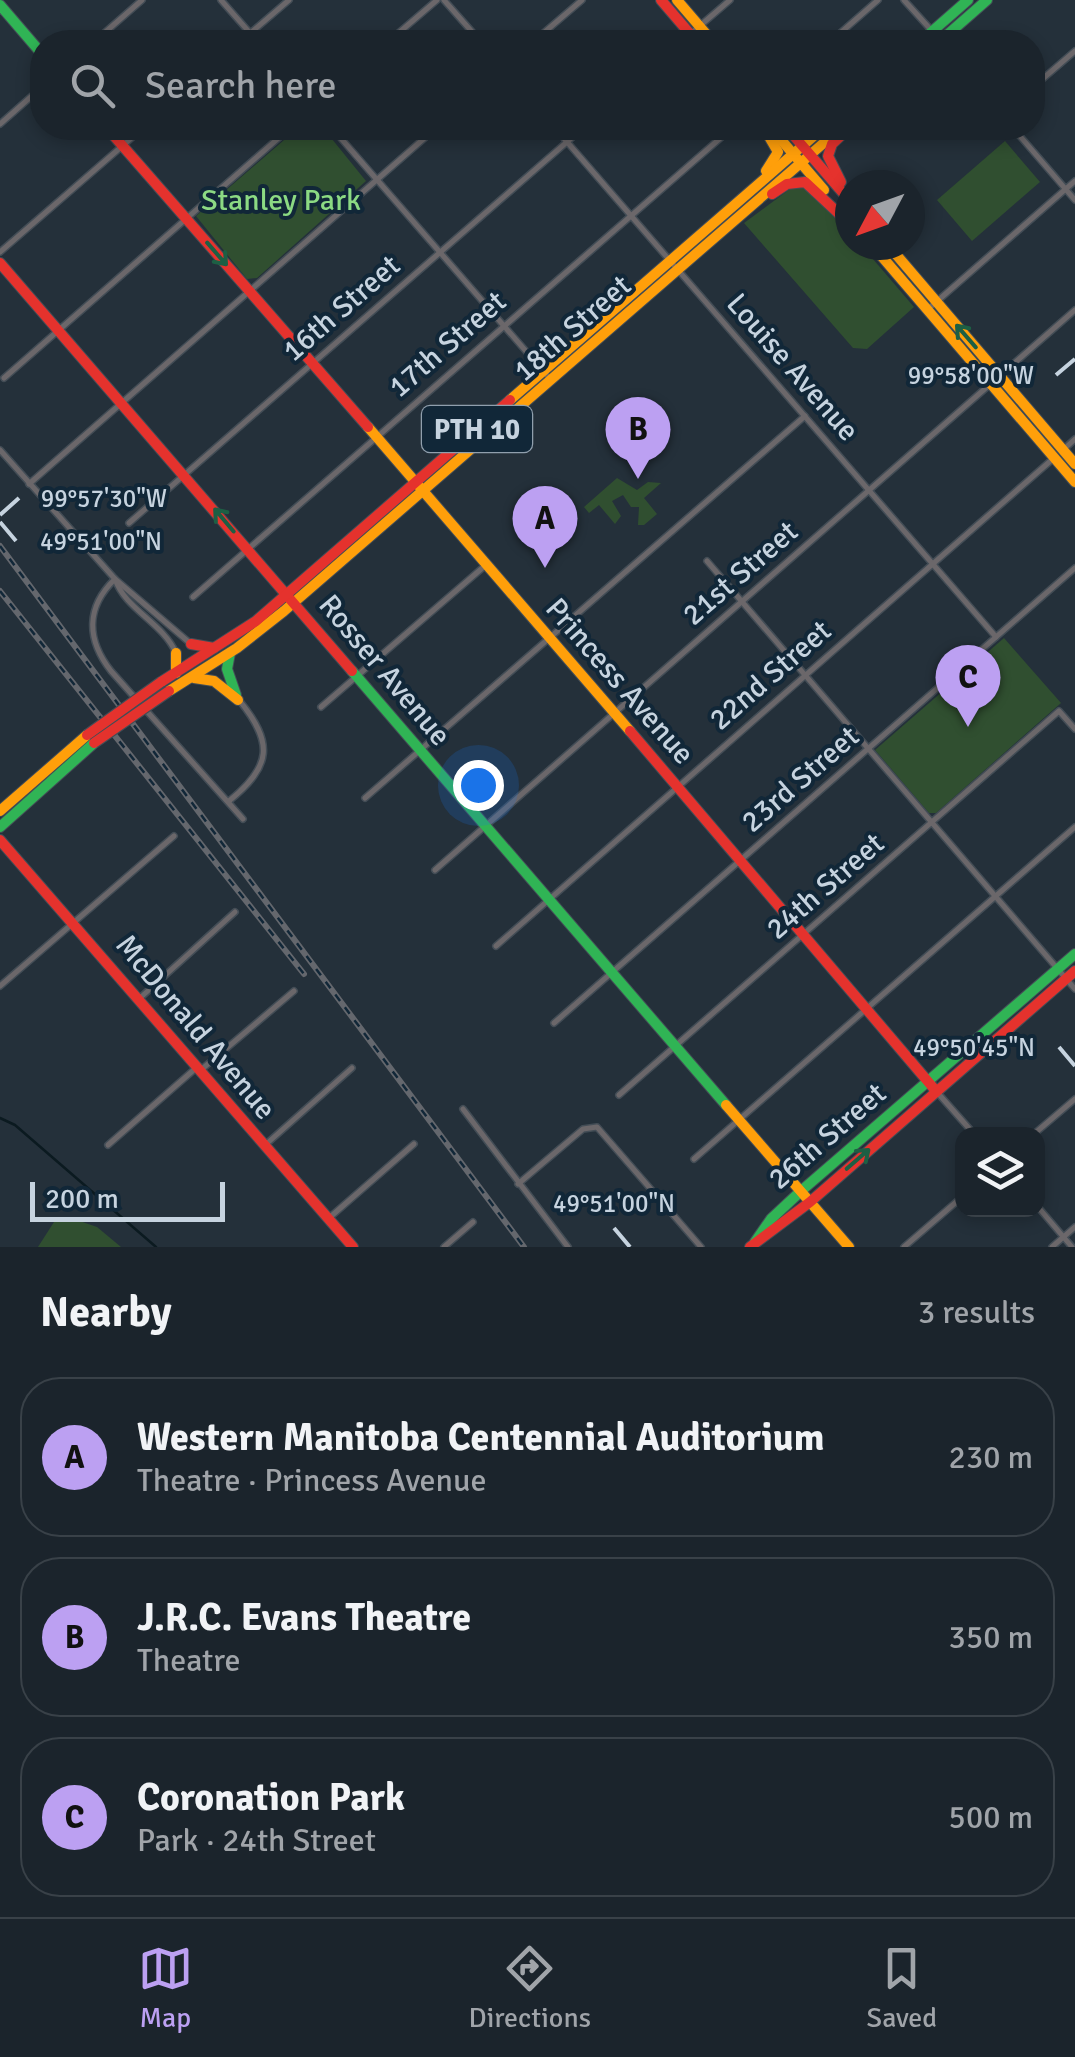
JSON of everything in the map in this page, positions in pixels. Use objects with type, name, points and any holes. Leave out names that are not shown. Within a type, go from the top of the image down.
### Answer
[{"type":"street","points":[[108,30],[142,0]]},
{"type":"street","points":[[221,0],[247,30]]},
{"type":"street","points":[[254,30],[288,0]]},
{"type":"street","points":[[403,30],[440,0],[469,30]]},
{"type":"street","points":[[547,30],[582,0]]},
{"type":"street","points":[[660,0],[687,30]]},
{"type":"street","points":[[676,0],[689,30]]},
{"type":"street","points":[[698,30],[730,0]]},
{"type":"street","points":[[844,30],[878,0]]},
{"type":"street","points":[[904,0],[931,30]]},
{"type":"street","points":[[946,30],[968,0]]},
{"type":"street","points":[[950,30],[988,0]]},
{"type":"street","points":[[0,5],[30,40]]},
{"type":"street","points":[[1045,77],[1075,51]]},
{"type":"street","points":[[0,124],[30,98]]},
{"type":"street","name":"Princess Avenue","points":[[117,140],[420,486],[968,1127]]},
{"type":"street","points":[[0,252],[129,140]]},
{"type":"street","points":[[4,378],[276,140]]},
{"type":"street","points":[[342,140],[547,376]]},
{"type":"street","points":[[29,484],[422,140]]},
{"type":"street","name":"16th Street","points":[[129,523],[569,140]]},
{"type":"street","name":"17th Street","points":[[193,596],[718,140]]},
{"type":"street","points":[[732,207],[778,156],[772,140]]},
{"type":"street","points":[[783,140],[835,184]]},
{"type":"street","points":[[796,140],[835,201]]},
{"type":"street","name":"18th Street","points":[[674,265],[717,236],[813,140]]},
{"type":"street","name":"18th Street","points":[[90,739],[165,687],[190,678],[230,653],[674,265],[732,207],[825,140]]},
{"type":"street","points":[[835,140],[828,156],[835,175]]},
{"type":"street","points":[[1023,140],[1075,200]]},
{"type":"street","name":"Louise Avenue","points":[[567,142],[996,637]]},
{"type":"street","points":[[717,236],[794,181],[816,188],[835,207]]},
{"type":"street","points":[[932,306],[1075,181]]},
{"type":"street","points":[[887,260],[932,306],[1059,454],[1075,482]]},
{"type":"street","points":[[899,260],[932,306]]},
{"type":"street","name":"Rosser Avenue","points":[[0,262],[848,1247]]},
{"type":"street","name":"21st Street","points":[[435,870],[1075,310]]},
{"type":"street","points":[[365,798],[805,416]]},
{"type":"street","name":"22nd Street","points":[[496,946],[1075,440]]},
{"type":"street","points":[[0,450],[115,579],[191,644],[218,648]]},
{"type":"street","points":[[1059,454],[1075,464]]},
{"type":"street","points":[[708,561],[995,898],[1066,973],[1075,989]]},
{"type":"street","points":[[320,707],[487,564]]},
{"type":"street","name":"23rd Street","points":[[554,1023],[1075,568]]},
{"type":"street","points":[[115,579],[122,592],[164,632],[176,653],[175,674]]},
{"type":"street","points":[[115,579],[94,610],[91,628],[96,648],[111,671],[243,820]]},
{"type":"street","name":"18th Street","points":[[165,687],[175,674],[292,598]]},
{"type":"street","points":[[230,653],[227,669],[238,700]]},
{"type":"street","points":[[190,678],[214,681],[238,700],[258,724],[264,752],[255,778],[229,802]]},
{"type":"street","name":"24th Street","points":[[619,1094],[1059,711],[1075,729]]},
{"type":"street","name":"PTH 10","points":[[0,811],[90,739]]},
{"type":"street","name":"PTH 10","points":[[1,826],[90,739]]},
{"type":"street","points":[[694,1159],[1075,827]]},
{"type":"street","points":[[0,986],[174,836]]},
{"type":"street","name":"McDonald Avenue","points":[[0,840],[353,1247]]},
{"type":"street","points":[[140,998],[235,912]]},
{"type":"street","name":"26th Street","points":[[752,1245],[810,1202],[936,1092],[1066,973],[1075,954]]},
{"type":"street","name":"26th Street","points":[[752,1245],[771,1219],[927,1081],[1066,973]]},
{"type":"street","points":[[108,1145],[294,991]]},
{"type":"street","points":[[264,1146],[352,1068]]},
{"type":"street","points":[[1042,1127],[1075,1099]]},
{"type":"street","points":[[463,1109],[568,1247]]},
{"type":"street","points":[[518,1184],[583,1129],[597,1127],[701,1247]]},
{"type":"street","points":[[328,1219],[414,1144]]},
{"type":"street","points":[[904,1247],[955,1203]]},
{"type":"street","points":[[1045,1215],[1072,1247]]},
{"type":"street","points":[[444,1247],[474,1222]]},
{"type":"street","points":[[1052,1247],[1075,1227]]},
{"type":"green space","name":"Stanley Park","points":[[284,140],[333,140],[366,181],[257,278],[247,279],[196,216]]},
{"type":"green space","points":[[1005,141],[1040,182],[972,241],[937,200]]},
{"type":"green space","points":[[794,186],[811,191],[835,216],[835,260],[874,260],[914,307],[867,349],[853,348],[744,223]]},
{"type":"green space","points":[[617,478],[637,490],[648,482],[661,483],[644,498],[657,514],[644,525],[638,525],[639,507],[631,507],[623,495],[612,501],[621,516],[615,524],[599,505],[589,513],[584,507]]},
{"type":"green space","points":[[1004,638],[1061,703],[936,813],[929,813],[875,750]]},
{"type":"green space","points":[[71,1218],[97,1227],[121,1247],[38,1247],[54,1222]]},
{"type":"waterway","points":[[0,1118],[15,1125],[156,1247]]},
{"type":"railway","points":[[0,546],[524,1247]]},
{"type":"railway","points":[[0,591],[304,974]]},
{"type":"traffic: fast","points":[[934,30],[968,0]]},
{"type":"traffic: fast","points":[[953,30],[987,0]]},
{"type":"traffic: fast","points":[[0,5],[30,40]]},
{"type":"traffic: fast","points":[[230,653],[227,669],[236,695]]},
{"type":"traffic: fast","points":[[352,671],[726,1105]]},
{"type":"traffic: fast","points":[[0,827],[94,743]]},
{"type":"traffic: fast","points":[[755,1242],[771,1219],[801,1191],[1075,954]]},
{"type":"traffic: slow","points":[[677,0],[703,30]]},
{"type":"traffic: slow","points":[[766,171],[778,152],[771,140]]},
{"type":"traffic: slow","points":[[781,140],[824,190]]},
{"type":"traffic: slow","points":[[510,400],[809,140]]},
{"type":"traffic: slow","points":[[169,691],[237,648],[284,611],[827,140]]},
{"type":"traffic: slow","points":[[885,260],[1075,482]]},
{"type":"traffic: slow","points":[[901,260],[1075,464]]},
{"type":"traffic: slow","points":[[368,427],[630,731]]},
{"type":"traffic: slow","points":[[176,653],[176,673]]},
{"type":"traffic: slow","points":[[194,678],[214,681],[238,700]]},
{"type":"traffic: slow","points":[[0,811],[87,735]]},
{"type":"traffic: slow","points":[[726,1105],[849,1247]]},
{"type":"traffic: jam","points":[[661,0],[687,30]]},
{"type":"traffic: jam","points":[[117,140],[368,427]]},
{"type":"traffic: jam","points":[[797,140],[835,184]]},
{"type":"traffic: jam","points":[[835,170],[828,156],[836,140]]},
{"type":"traffic: jam","points":[[772,194],[787,184],[805,182],[835,210]]},
{"type":"traffic: jam","points":[[0,263],[352,671]]},
{"type":"traffic: jam","points":[[161,682],[256,621],[510,400]]},
{"type":"traffic: jam","points":[[191,644],[214,648]]},
{"type":"traffic: jam","points":[[87,735],[161,682]]},
{"type":"traffic: jam","points":[[94,743],[169,691]]},
{"type":"traffic: jam","points":[[630,731],[936,1091]]},
{"type":"traffic: jam","points":[[0,840],[353,1247]]},
{"type":"traffic: jam","points":[[750,1247],[810,1202],[1075,971]]},
{"type":"place","name":"J.R.C. Evans Theatre","points":[[638,479]]},
{"type":"place","name":"Western Manitoba Centennial Auditorium","points":[[545,568]]},
{"type":"place","name":"Coronation Park","points":[[968,727]]}]
